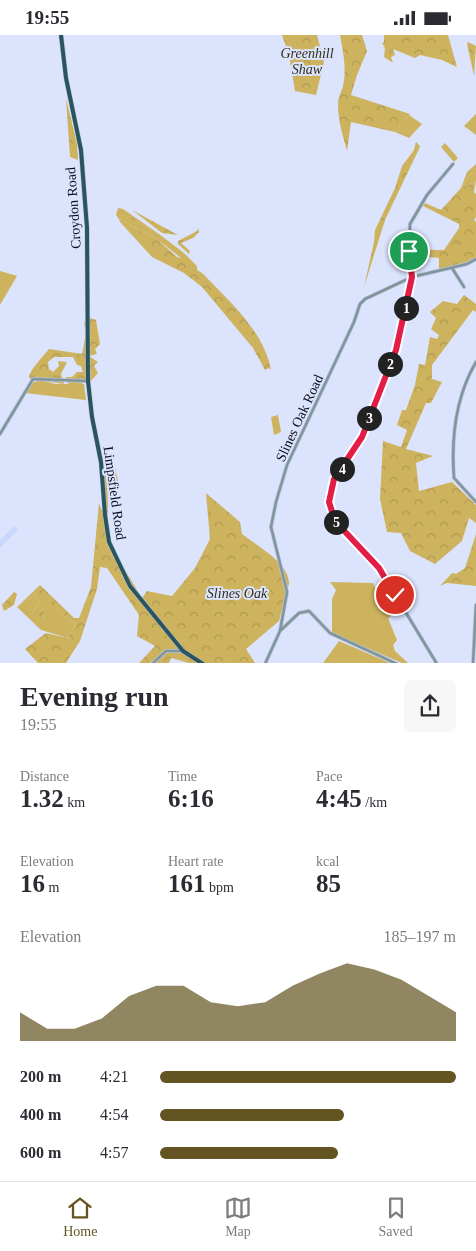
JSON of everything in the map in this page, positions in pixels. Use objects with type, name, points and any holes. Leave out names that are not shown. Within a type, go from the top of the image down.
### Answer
[{"type":"main road","name":"Croydon Road","points":[[61,35],[66,78],[81,150],[87,228],[88,381]]},
{"type":"main road","name":"Limpsfield Road","points":[[88,381],[92,417],[101,462],[109,542],[130,586],[183,651],[203,663]]},
{"type":"street","points":[[437,663],[379,568],[335,521],[330,506],[334,479],[362,437],[396,350],[412,277],[409,250],[410,223],[427,195],[454,164]]},
{"type":"street","name":"Slines Oak Road","points":[[265,663],[282,627],[287,584],[280,566],[271,527],[284,474],[354,322],[360,304],[365,299],[412,277],[452,268],[476,259]]},
{"type":"street","points":[[452,268],[464,287]]},
{"type":"street","points":[[476,362],[463,386],[452,447],[454,478],[476,502]]},
{"type":"street","points":[[0,435],[33,379],[88,381]]},
{"type":"street","points":[[473,663],[476,605]]},
{"type":"street","points":[[282,627],[299,613],[309,611],[330,633],[397,663]]},
{"type":"street","points":[[152,663],[166,651],[183,651]]},
{"type":"shaded area","points":[[14,526],[18,530],[0,548],[0,540]]},
{"type":"green space","name":"Greenhill Shaw","points":[[282,35],[317,35],[324,62],[316,95],[295,91],[289,55]]},
{"type":"green space","points":[[340,35],[362,35],[367,51],[351,95],[410,114],[395,132],[351,122],[347,151],[338,111],[338,100],[345,74]]},
{"type":"green space","points":[[384,35],[448,35],[457,67],[442,60],[420,55],[415,58],[393,49],[395,55],[391,57],[393,63],[384,57],[385,48],[382,43],[384,42]]},
{"type":"green space","points":[[468,42],[476,46],[474,76],[467,44]]},
{"type":"green space","points":[[66,98],[77,144],[78,160],[70,157]]},
{"type":"green space","points":[[476,114],[476,135],[464,126]]},
{"type":"green space","points":[[409,115],[422,124],[409,138],[395,132]]},
{"type":"green space","points":[[416,142],[420,146],[419,149],[385,220],[364,287],[375,230],[395,188],[402,166],[414,150]]},
{"type":"green space","points":[[445,143],[458,158],[454,162],[441,147]]},
{"type":"green space","points":[[476,164],[476,168],[463,184],[466,186],[476,181],[474,192],[476,194],[476,217],[474,220],[476,222],[476,257],[468,263],[439,269],[439,258],[429,257],[427,250],[444,250],[459,228],[459,224],[423,206],[425,203],[441,210],[461,188],[467,172]]},
{"type":"green space","points":[[476,168],[476,181],[466,186],[463,184]]},
{"type":"green space","points":[[118,208],[123,209],[122,213],[159,234],[184,253],[181,258],[157,239],[119,219],[116,215]]},
{"type":"green space","points":[[123,209],[159,234],[121,213]]},
{"type":"green space","points":[[132,210],[178,235],[162,233]]},
{"type":"green space","points":[[119,219],[157,239],[177,257],[181,258],[184,253],[197,266],[197,270],[233,305],[253,329],[261,342],[271,370],[269,368],[265,370],[253,348],[202,287],[184,273],[152,257]]},
{"type":"green space","points":[[198,228],[199,232],[193,238],[181,243],[190,251],[189,254],[178,244],[178,241],[197,231]]},
{"type":"green space","points":[[0,271],[17,276],[0,305]]},
{"type":"green space","points":[[464,295],[476,304],[476,312],[473,310],[432,365],[432,379],[442,382],[431,403],[426,403],[406,449],[433,456],[416,463],[419,491],[452,482],[476,505],[476,523],[469,518],[462,541],[435,564],[410,551],[401,533],[387,532],[380,499],[383,441],[401,447],[407,430],[397,425],[402,410],[406,410],[415,385],[419,364],[425,365],[430,337],[437,339],[439,335],[431,329],[436,318],[430,312],[443,301],[457,304]]},
{"type":"green space","points":[[90,318],[96,320],[100,344],[95,349],[97,354],[89,356],[98,362],[94,366],[98,373],[90,382],[86,381],[80,385],[69,385],[66,377],[72,377],[77,372],[83,372],[81,366],[77,365],[73,357],[54,357],[48,362],[49,369],[53,372],[59,366],[58,361],[67,362],[61,374],[64,384],[30,379],[29,376],[33,369],[49,349],[82,354],[86,333],[84,323]]},
{"type":"green space","points":[[40,380],[55,384],[84,384],[86,400],[25,393],[32,383]]},
{"type":"green space","points":[[278,415],[281,432],[274,435],[271,417]]},
{"type":"green space","name":"Slines Oak","points":[[102,468],[108,471],[115,468],[119,485],[107,487],[108,527],[113,545],[122,564],[142,598],[147,591],[172,596],[195,568],[210,539],[206,493],[240,522],[242,534],[279,562],[288,576],[289,584],[279,621],[246,649],[255,663],[189,663],[171,658],[169,663],[139,663],[155,646],[137,636],[139,615],[107,568],[100,567],[97,589],[80,641],[66,663],[38,663],[25,649],[46,633],[68,638],[75,624],[57,610],[50,613],[48,608],[45,608],[43,622],[39,626],[32,620],[31,615],[37,605],[41,603],[35,594],[17,607],[40,585],[74,618],[79,618],[91,587],[99,503],[106,522]]},
{"type":"green space","points":[[476,534],[476,586],[447,583],[440,586],[452,573],[456,574],[465,568]]},
{"type":"green space","points":[[330,582],[373,583],[380,601],[393,594],[402,609],[388,618],[397,640],[393,645],[395,651],[408,663],[402,663],[332,633],[332,599],[336,590]]},
{"type":"green space","points":[[14,592],[17,594],[14,605],[4,611],[2,605]]},
{"type":"green space","points":[[35,594],[41,603],[37,605],[31,615],[43,622],[45,607],[57,610],[75,624],[68,638],[41,630],[17,607]]},
{"type":"green space","points":[[339,641],[390,663],[323,663]]},
{"type":"route","points":[[395,595],[379,568],[335,521],[329,502],[334,479],[362,437],[396,350],[412,277],[409,251]]}]
